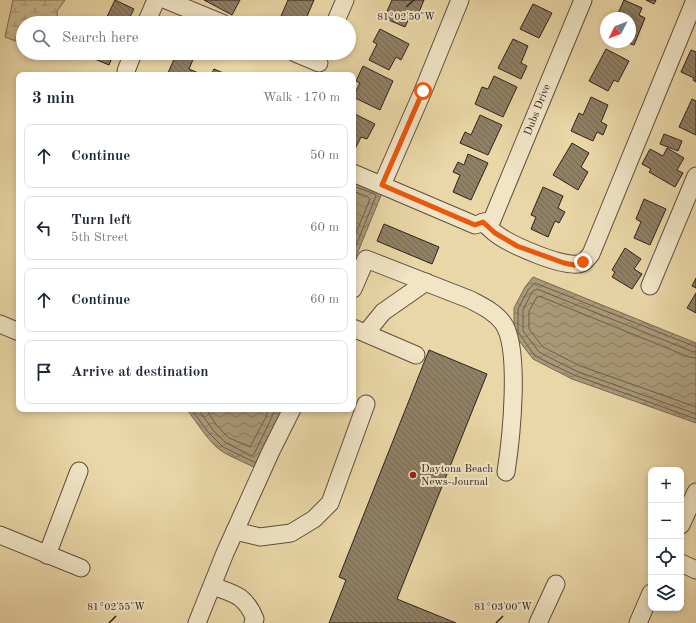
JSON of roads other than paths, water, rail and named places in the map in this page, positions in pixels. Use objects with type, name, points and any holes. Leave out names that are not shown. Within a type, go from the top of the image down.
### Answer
[{"type":"street","points":[[149,16],[156,0]]},
{"type":"street","points":[[166,0],[205,16]]},
{"type":"street","points":[[338,16],[345,0]]},
{"type":"street","points":[[382,185],[423,91],[460,0]]},
{"type":"street","name":"Dubs Drive","points":[[488,221],[583,0]]},
{"type":"street","points":[[356,174],[475,225],[488,221],[495,233],[517,246],[564,263],[574,265],[583,262],[591,254],[695,0]]},
{"type":"street","points":[[126,71],[130,60]]},
{"type":"street","points":[[650,286],[696,176]]},
{"type":"street","points":[[356,282],[366,259],[471,300],[487,308],[503,323],[511,342],[514,375],[506,472]]},
{"type":"street","points":[[416,355],[359,330],[426,282]]},
{"type":"street","points":[[0,324],[16,331]]},
{"type":"street","points":[[235,531],[260,538],[291,533],[314,519],[330,504],[366,404]]},
{"type":"street","points":[[197,623],[235,531],[290,412]]},
{"type":"street","points":[[48,555],[79,471]]},
{"type":"street","points":[[684,518],[696,492]]},
{"type":"street","points":[[0,535],[81,568]]},
{"type":"street","points":[[684,564],[696,570]]},
{"type":"street","points":[[538,623],[556,584]]},
{"type":"street","points":[[212,586],[238,596],[249,606],[255,619],[253,623]]},
{"type":"street","points":[[638,623],[648,600]]},
{"type":"water","points":[[356,182],[382,193],[356,257]]},
{"type":"water","points":[[533,277],[696,343],[696,423],[572,379],[533,359],[514,334],[514,308],[525,287]]},
{"type":"water","points":[[188,412],[283,412],[257,469],[220,450],[206,436]]},
{"type":"place","name":"Daytona Beach News-Journal","points":[[413,475]]}]
